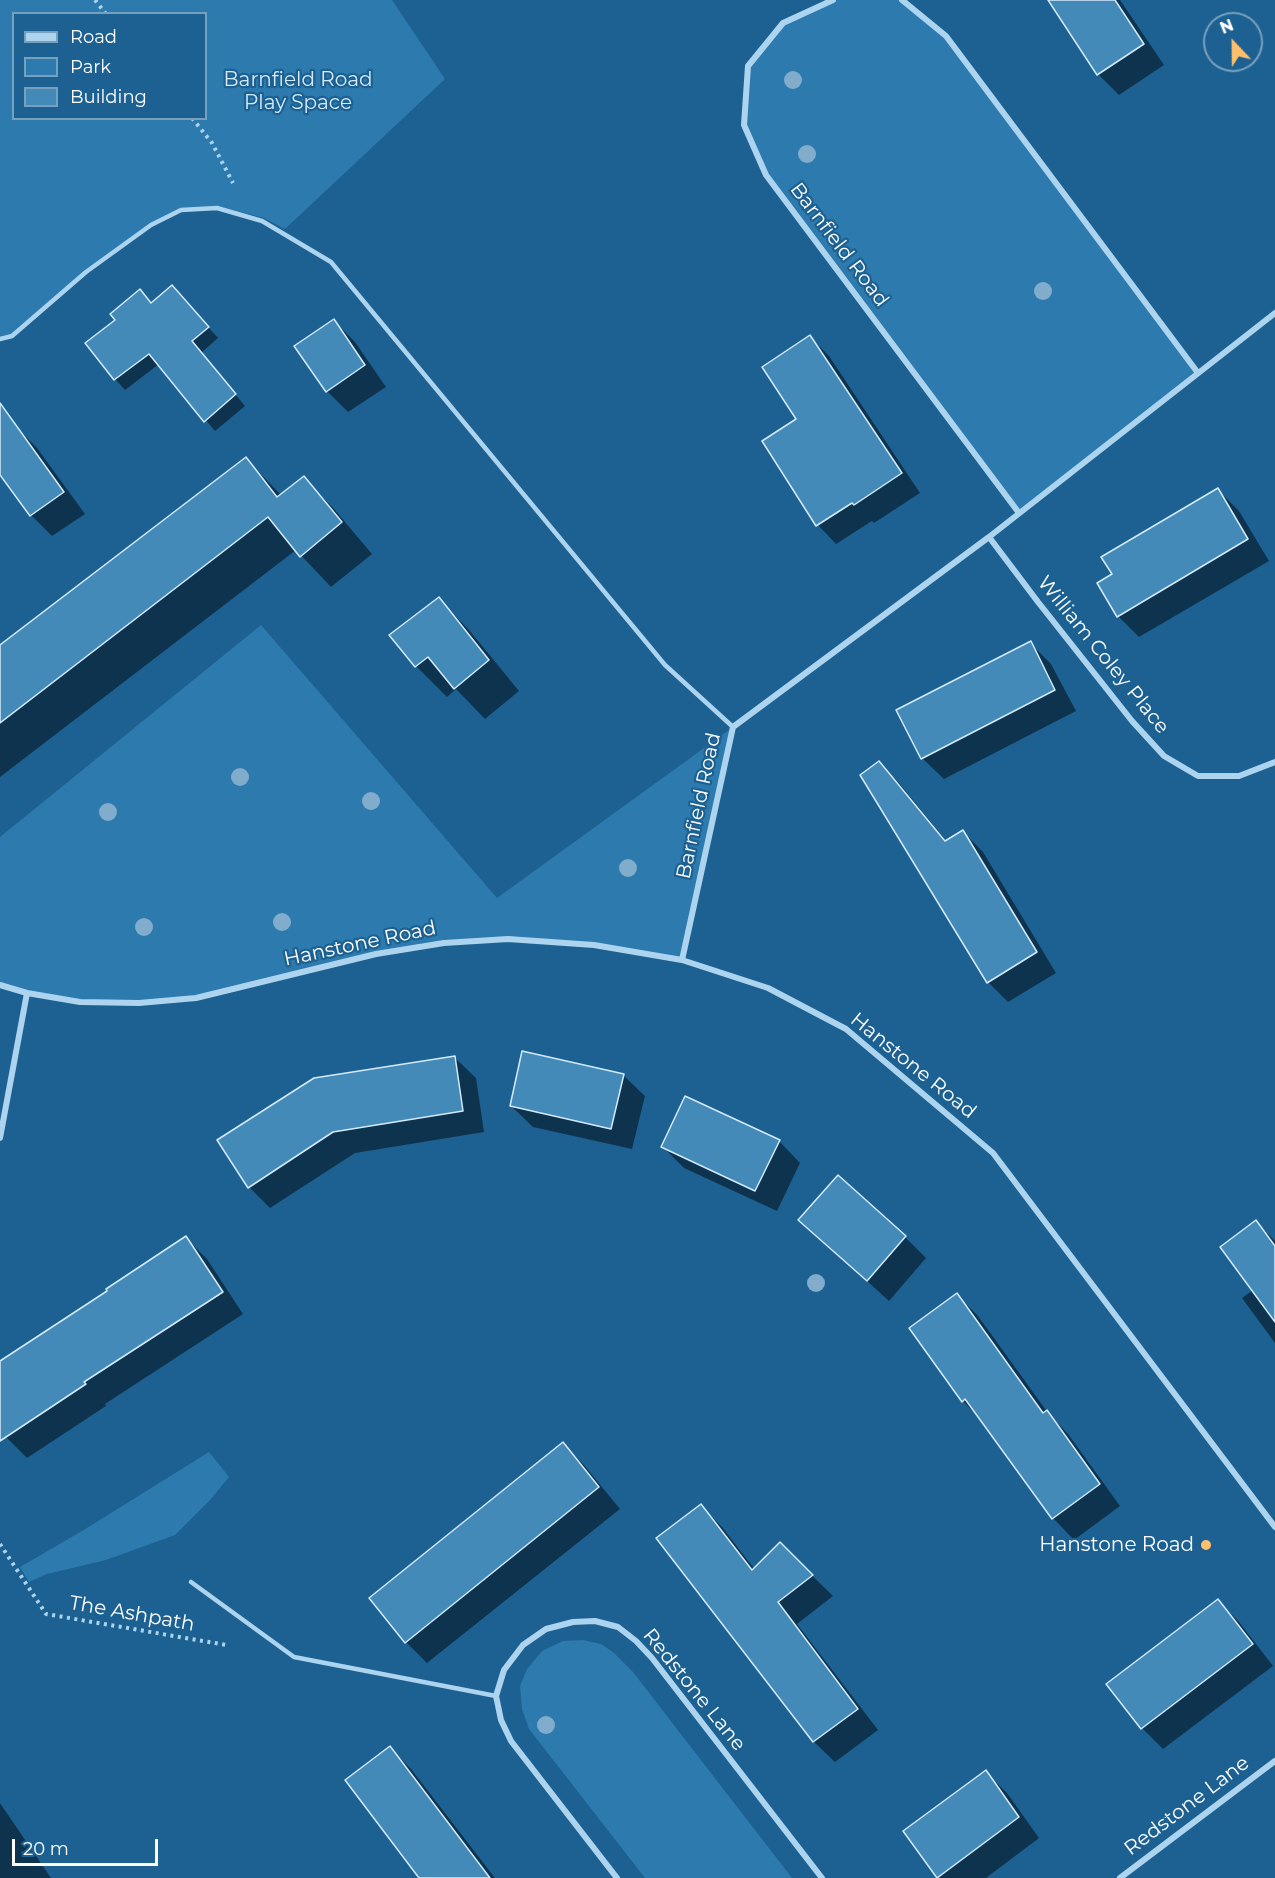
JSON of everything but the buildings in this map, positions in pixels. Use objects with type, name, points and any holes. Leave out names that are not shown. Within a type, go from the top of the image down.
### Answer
[{"type":"street","name":"Barnfield Road","points":[[832,0],[783,22],[748,66],[744,125],[766,175],[1019,513]]},
{"type":"street","points":[[902,0],[946,36],[1198,373]]},
{"type":"street","name":"Barnfield Road","points":[[682,960],[733,727],[989,537],[1275,313]]},
{"type":"street","name":"William Coley Place","points":[[989,537],[1132,721],[1164,756],[1198,776],[1239,776],[1275,762]]},
{"type":"street","name":"Hanstone Road","points":[[0,985],[27,993],[80,1002],[139,1003],[196,998],[376,954],[444,943],[508,939],[594,945],[682,960],[768,988],[846,1029],[993,1153],[1275,1527]]},
{"type":"street","points":[[0,1138],[27,993]]},
{"type":"street","name":"Redstone Lane","points":[[496,1696],[504,1670],[523,1645],[546,1629],[573,1622],[595,1621],[618,1627],[652,1658],[822,1878]]},
{"type":"street","points":[[496,1696],[501,1720],[512,1741],[617,1878]]},
{"type":"street","name":"Redstone Lane","points":[[1120,1878],[1275,1761]]},
{"type":"lane","points":[[0,339],[12,336],[86,272],[151,225],[182,210],[218,208],[262,221],[331,262],[665,665],[733,727]]},
{"type":"lane","points":[[191,1582],[294,1657],[496,1696]]},
{"type":"path","points":[[95,0],[104,12]]},
{"type":"path","points":[[194,120],[212,143],[231,175],[235,189],[234,213]]},
{"type":"path","name":"The Ashpath","points":[[0,1544],[46,1614],[235,1647]]},
{"type":"green space","name":"Barnfield Road Play Space","points":[[0,0],[392,0],[445,79],[285,229],[264,218],[217,206],[181,210],[151,225],[86,272],[12,336],[0,338]]},
{"type":"green space","points":[[833,0],[902,0],[946,36],[1198,373],[1019,513],[766,175],[744,125],[748,66],[783,23]]},
{"type":"green space","points":[[261,625],[497,898],[733,727],[682,960],[594,945],[508,939],[444,943],[376,954],[196,998],[139,1003],[80,1002],[0,985],[0,837]]},
{"type":"green space","points":[[209,1452],[229,1477],[175,1535],[106,1560],[47,1574],[29,1582],[20,1567]]},
{"type":"green space","points":[[583,1640],[601,1644],[613,1652],[633,1672],[792,1878],[645,1878],[529,1729],[522,1709],[520,1686],[527,1669],[542,1651],[563,1641]]},
{"type":"place","name":"Hanstone Road","points":[[1206,1545]]}]
